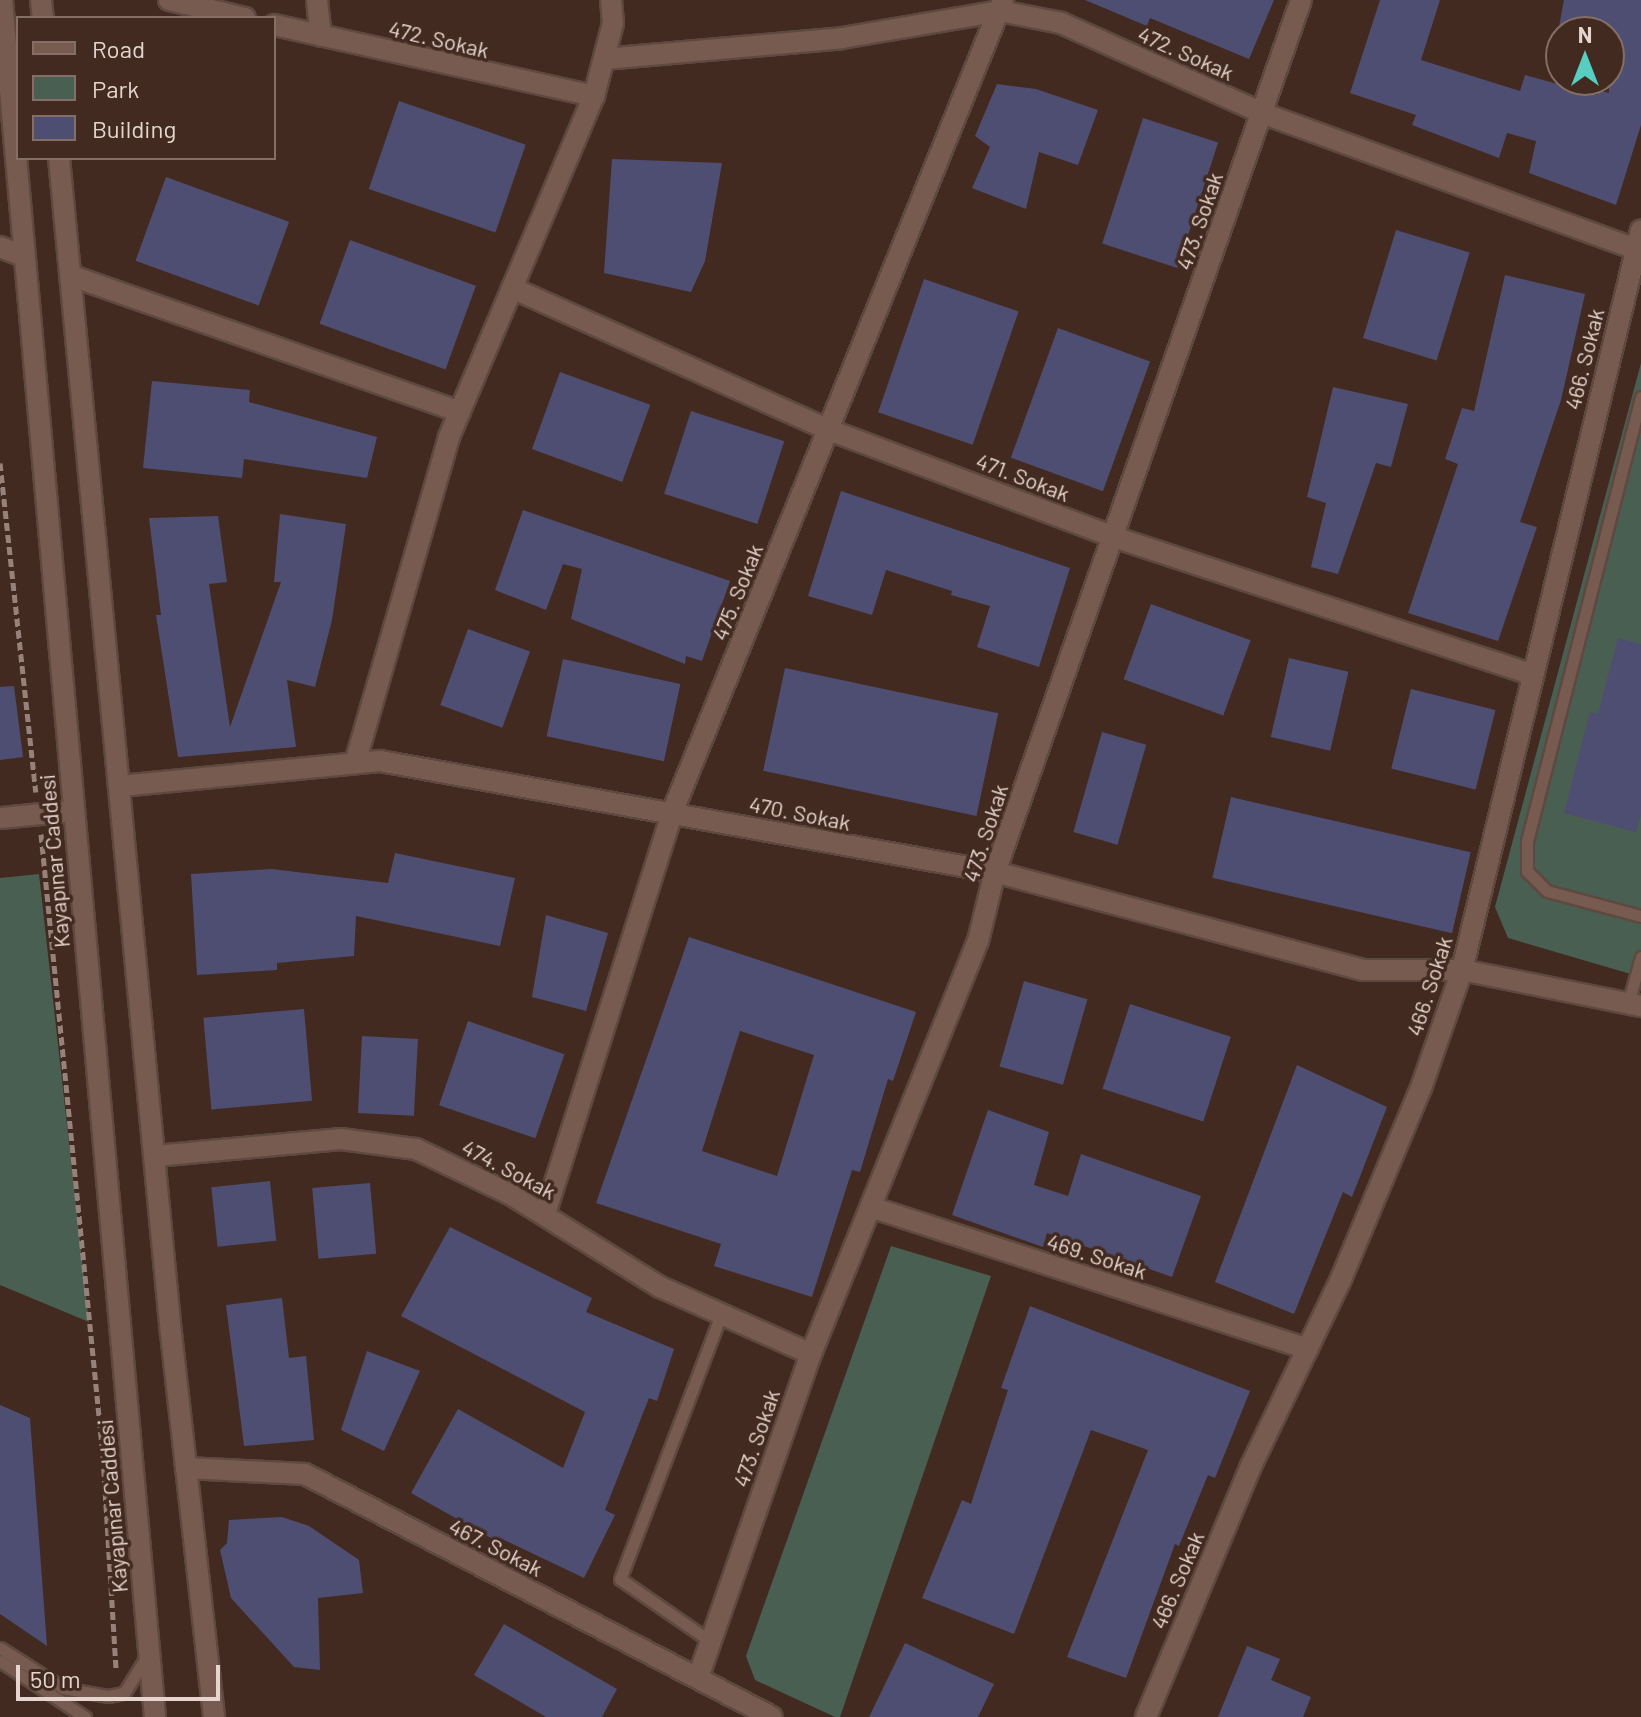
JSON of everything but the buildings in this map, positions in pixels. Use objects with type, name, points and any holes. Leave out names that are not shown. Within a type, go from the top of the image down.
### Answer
[{"type":"street","name":"Kayapınar Caddesi","points":[[2,0],[155,1717]]},
{"type":"street","points":[[169,0],[237,16]]},
{"type":"street","points":[[317,0],[321,36]]},
{"type":"street","points":[[355,763],[460,412],[594,96],[613,23],[611,0]]},
{"type":"street","name":"473. Sokak","points":[[699,1675],[811,1354],[978,941],[995,872],[1301,0]]},
{"type":"street","name":"472. Sokak","points":[[604,59],[842,38],[1002,6],[1061,23],[1262,113],[1638,240]]},
{"type":"street","name":"475. Sokak","points":[[545,1214],[672,813],[1002,6]]},
{"type":"street","name":"472. Sokak","points":[[276,25],[594,96]]},
{"type":"street","points":[[59,160],[186,1468],[214,1717]]},
{"type":"street","name":"466. Sokak","points":[[1146,1717],[1251,1466],[1307,1349],[1422,1085],[1462,970],[1638,240]]},
{"type":"street","points":[[0,247],[24,256]]},
{"type":"street","points":[[72,276],[460,412]]},
{"type":"street","name":"471. Sokak","points":[[512,288],[829,430],[1114,537],[1531,674]]},
{"type":"street","name":"470. Sokak","points":[[120,786],[380,761],[995,872],[1363,970],[1462,970],[1635,1005]]},
{"type":"street","points":[[0,818],[73,811]]},
{"type":"street","name":"474. Sokak","points":[[155,1156],[341,1139],[385,1142],[476,1175],[545,1214],[600,1253],[721,1314],[811,1354]]},
{"type":"street","name":"469. Sokak","points":[[871,1207],[1307,1349]]},
{"type":"street","name":"467. Sokak","points":[[186,1468],[305,1474],[699,1675],[772,1717]]},
{"type":"lane","points":[[1641,397],[1527,842],[1527,871],[1547,891],[1641,916]]},
{"type":"lane","points":[[1635,1005],[1641,957]]},
{"type":"lane","points":[[710,1641],[620,1579],[721,1314]]},
{"type":"lane","points":[[0,1648],[63,1688],[117,1694],[137,1677],[149,1652]]},
{"type":"lane","points":[[0,1661],[85,1717]]},
{"type":"path","points":[[0,463],[89,1299],[117,1694]]},
{"type":"green space","points":[[1641,363],[1641,977],[1508,938],[1495,907]]},
{"type":"green space","points":[[39,874],[89,1322],[0,1285],[0,878]]},
{"type":"green space","points":[[891,1246],[991,1276],[840,1717],[835,1717],[755,1680],[746,1656]]}]
